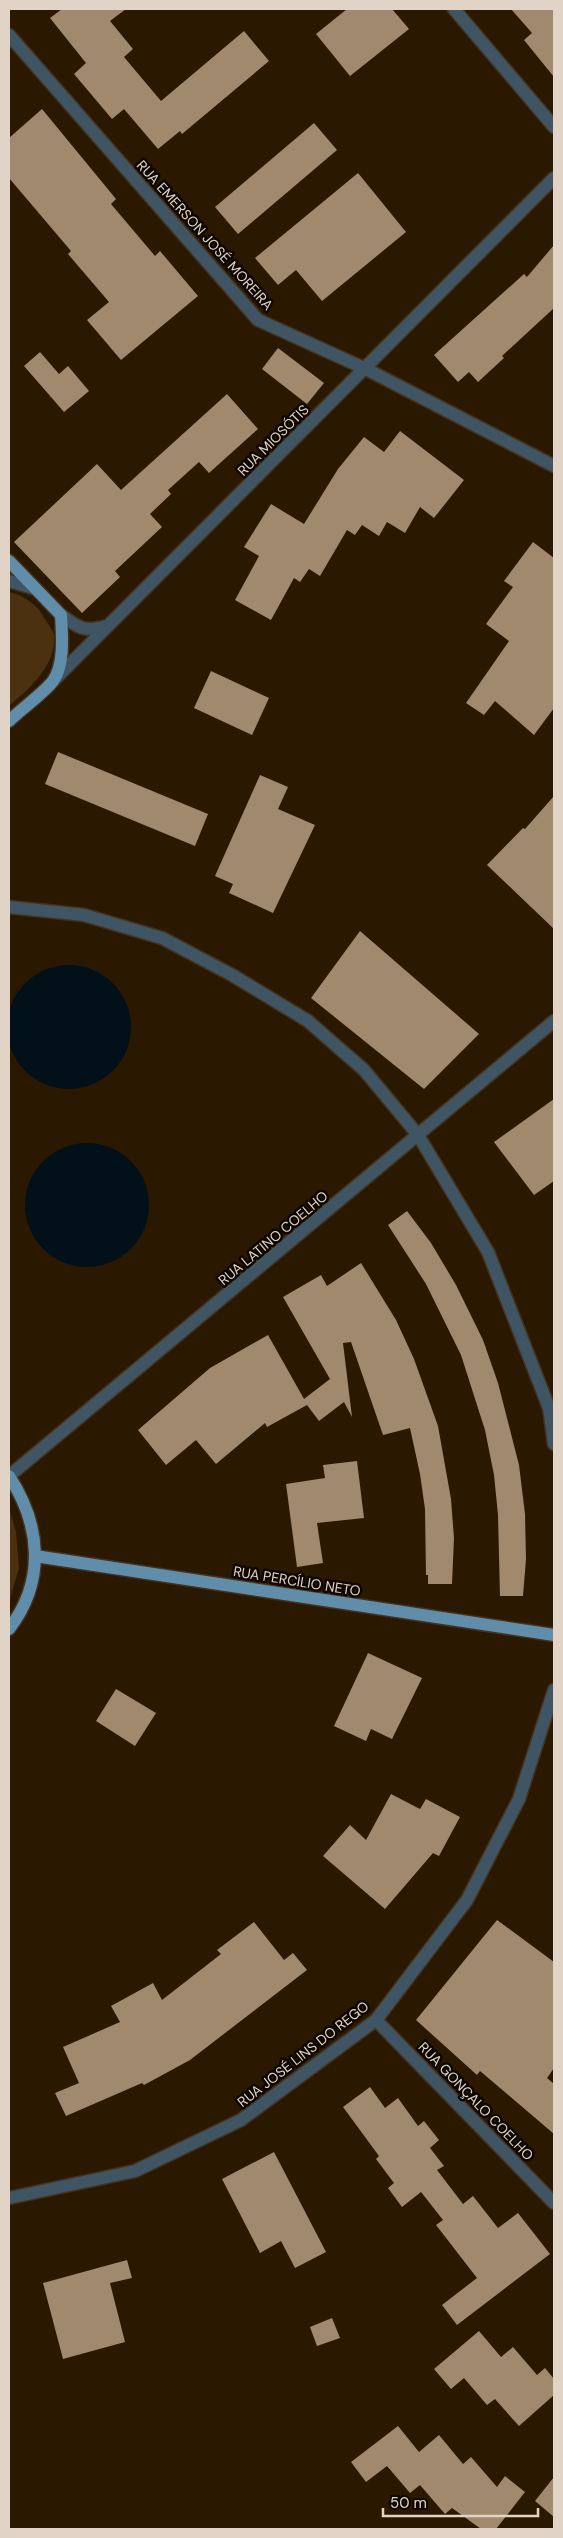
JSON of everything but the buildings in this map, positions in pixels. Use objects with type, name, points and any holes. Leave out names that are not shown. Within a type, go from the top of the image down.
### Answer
[{"type":"main road","points":[[9,561],[62,615],[60,658],[53,680]]},
{"type":"main road","name":"RUA MIOSÓTIS","points":[[9,721],[53,680]]},
{"type":"main road","points":[[9,1476],[21,1494],[29,1514],[34,1534],[36,1556],[30,1588],[18,1617],[9,1629]]},
{"type":"main road","name":"RUA PERCÍLIO NETO","points":[[36,1556],[554,1635]]},
{"type":"street","points":[[454,9],[554,127]]},
{"type":"street","name":"RUA EMERSON JOSÉ MOREIRA","points":[[9,35],[258,320],[366,369],[554,466]]},
{"type":"street","name":"RUA MIOSÓTIS","points":[[53,680],[366,369],[554,178]]},
{"type":"street","points":[[9,581],[36,588]]},
{"type":"street","points":[[62,615],[78,628],[89,630],[106,626]]},
{"type":"street","points":[[9,907],[84,915],[162,938],[232,975],[308,1021],[364,1070],[418,1135],[488,1252],[549,1408],[554,1444]]},
{"type":"street","name":"RUA LATINO COELHO","points":[[9,1476],[554,1021]]},
{"type":"street","name":"RUA JOSÉ LINS DO REGO","points":[[9,2198],[135,2171],[241,2120],[376,2020],[467,1900],[519,1799],[554,1690]]},
{"type":"street","name":"RUA GONÇALO COELHO","points":[[376,2020],[554,2203]]},
{"type":"shaded area","points":[[9,592],[25,598],[42,614],[53,632],[54,647],[51,657],[40,676],[9,706]]},
{"type":"shaded area","points":[[69,965],[93,970],[113,983],[126,1003],[131,1027],[126,1051],[113,1071],[93,1084],[69,1089],[45,1084],[25,1071],[12,1051],[7,1027],[12,1003],[25,983],[45,970]]},
{"type":"shaded area","points":[[87,1143],[111,1148],[131,1161],[144,1181],[149,1205],[144,1229],[131,1249],[111,1262],[87,1267],[63,1262],[43,1249],[30,1229],[25,1205],[30,1181],[43,1161],[63,1148]]},
{"type":"shaded area","points":[[9,1508],[16,1532],[19,1568],[9,1602]]}]
